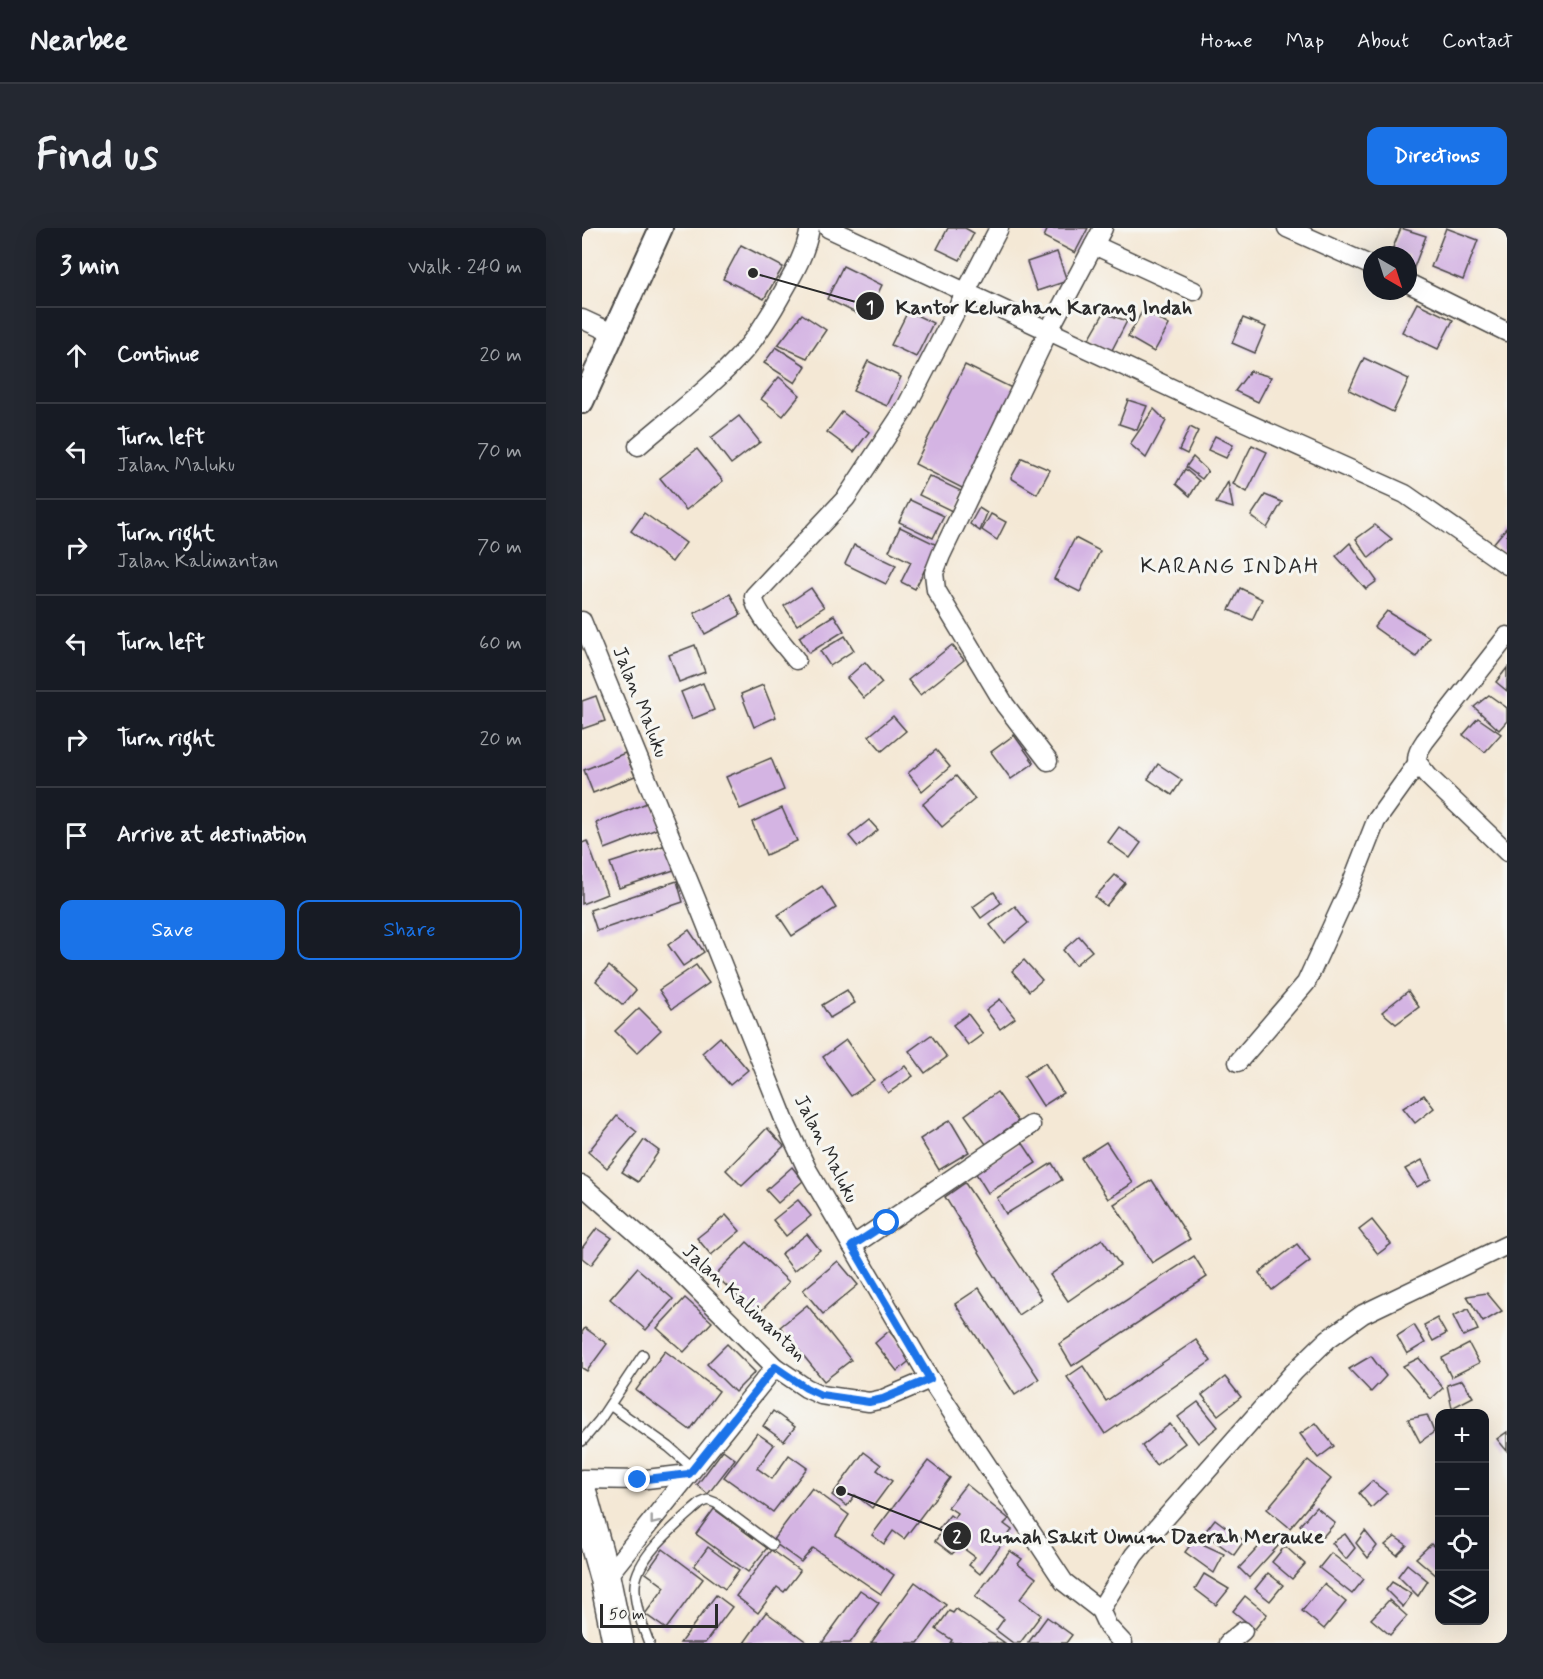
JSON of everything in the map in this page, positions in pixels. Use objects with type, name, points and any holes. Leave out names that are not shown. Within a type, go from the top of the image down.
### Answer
[{"type":"highway","points":[[582,1495],[593,1576],[598,1643]]},
{"type":"highway","points":[[593,1576],[618,1643]]},
{"type":"street","points":[[582,402],[661,228]]},
{"type":"street","points":[[638,446],[700,393],[745,350],[767,321],[798,267],[807,244],[810,228]]},
{"type":"street","points":[[828,228],[1216,409],[1405,494],[1507,565]]},
{"type":"street","points":[[796,660],[760,613],[753,601],[754,597],[846,498],[904,410],[999,228]]},
{"type":"street","points":[[1048,761],[1005,705],[940,598],[934,585],[934,573],[1049,330],[1103,228]]},
{"type":"street","points":[[1287,228],[1363,262]]},
{"type":"street","points":[[1094,245],[1194,291]]},
{"type":"street","points":[[1417,287],[1507,332]]},
{"type":"street","points":[[582,320],[612,333]]},
{"type":"street","name":"Jalan Maluku","points":[[582,621],[786,1124],[807,1169],[857,1243],[930,1379],[1064,1582],[1100,1610],[1108,1628],[1123,1643]]},
{"type":"street","points":[[1238,1062],[1306,983],[1350,886],[1376,821],[1418,764],[1418,752],[1425,741],[1507,636]]},
{"type":"street","points":[[1418,764],[1507,852]]},
{"type":"street","points":[[857,1243],[1031,1125]]},
{"type":"street","name":"Jalan Kalimantan","points":[[582,1185],[675,1267],[775,1367],[806,1388],[821,1395],[869,1402],[883,1399],[930,1379]]},
{"type":"street","points":[[1100,1610],[1134,1554],[1294,1372],[1328,1339],[1362,1314],[1507,1245]]},
{"type":"street","points":[[593,1576],[692,1472],[775,1367]]},
{"type":"street","points":[[582,1479],[638,1480],[692,1472]]},
{"type":"street","points":[[1228,1643],[1243,1630]]},
{"type":"lane","points":[[582,1441],[589,1435],[643,1355]]},
{"type":"lane","points":[[609,1405],[669,1447],[692,1472]]},
{"type":"lane","points":[[649,1643],[637,1610],[635,1583],[640,1567],[659,1542],[701,1503],[708,1500],[716,1503],[772,1545]]},
{"type":"building","points":[[948,228],[965,228],[974,233],[960,260],[937,249]]},
{"type":"building","points":[[1048,228],[1088,228],[1075,253],[1044,237]]},
{"type":"building","points":[[1401,228],[1426,236],[1417,260],[1417,246],[1394,246]]},
{"type":"building","points":[[1446,228],[1478,240],[1463,280],[1431,267]]},
{"type":"building","points":[[741,245],[783,267],[764,299],[723,279]]},
{"type":"building","points":[[1057,252],[1067,281],[1037,291],[1027,262]]},
{"type":"building","points":[[843,266],[882,285],[866,318],[827,299]]},
{"type":"building","points":[[1417,303],[1453,320],[1438,349],[1402,332]]},
{"type":"building","points":[[1143,310],[1169,325],[1154,352],[1128,337]]},
{"type":"building","points":[[908,311],[933,323],[916,357],[891,345]]},
{"type":"building","points":[[1104,313],[1127,321],[1111,352],[1089,339]]},
{"type":"building","points":[[802,314],[826,330],[807,358],[778,345]]},
{"type":"building","points":[[1243,318],[1266,327],[1255,353],[1232,343]]},
{"type":"building","points":[[776,347],[806,366],[795,383],[764,363]]},
{"type":"building","points":[[1364,358],[1409,379],[1393,412],[1349,390]]},
{"type":"building","points":[[868,361],[901,377],[887,406],[853,391]]},
{"type":"building","points":[[965,365],[1016,390],[966,490],[915,464]]},
{"type":"building","points":[[1250,371],[1271,377],[1258,402],[1235,391]]},
{"type":"building","points":[[779,377],[800,395],[783,416],[761,399]]},
{"type":"building","points":[[1128,400],[1147,406],[1137,430],[1119,424]]},
{"type":"building","points":[[1154,409],[1166,421],[1146,458],[1130,444]]},
{"type":"building","points":[[842,412],[869,432],[854,452],[827,432]]},
{"type":"building","points":[[739,416],[760,442],[731,464],[711,438]]},
{"type":"building","points":[[1190,427],[1198,431],[1187,454],[1179,450]]},
{"type":"building","points":[[1215,436],[1233,445],[1226,458],[1208,450]]},
{"type":"building","points":[[1252,445],[1267,452],[1247,492],[1233,484]]},
{"type":"building","points":[[697,449],[723,481],[686,510],[660,478]]},
{"type":"building","points":[[1193,457],[1208,471],[1202,479],[1186,467]]},
{"type":"building","points":[[1022,458],[1050,470],[1037,494],[1011,478]]},
{"type":"building","points":[[1185,469],[1199,481],[1190,496],[1176,484]]},
{"type":"building","points":[[929,476],[961,491],[952,511],[919,495]]},
{"type":"building","points":[[1228,482],[1233,508],[1216,503]]},
{"type":"building","points":[[1265,495],[1282,502],[1267,528],[1251,516]]},
{"type":"building","points":[[910,500],[944,516],[933,538],[899,522]]},
{"type":"building","points":[[979,508],[987,513],[980,531],[970,524]]},
{"type":"building","points":[[644,513],[686,543],[672,562],[631,531]]},
{"type":"building","points":[[991,514],[1006,522],[997,540],[982,530]]},
{"type":"building","points":[[1375,525],[1392,539],[1369,558],[1356,539]]},
{"type":"building","points":[[900,527],[937,545],[915,589],[901,582],[911,562],[889,551]]},
{"type":"building","points":[[1507,527],[1507,552],[1505,554],[1493,544]]},
{"type":"building","points":[[1075,538],[1100,551],[1080,592],[1054,579]]},
{"type":"building","points":[[1350,543],[1377,581],[1366,589],[1336,556]]},
{"type":"building","points":[[854,545],[896,565],[886,584],[845,564]]},
{"type":"building","points":[[811,588],[824,607],[797,625],[784,606]]},
{"type":"building","points":[[1240,588],[1262,599],[1252,620],[1229,610]]},
{"type":"building","points":[[730,594],[741,615],[705,634],[694,613]]},
{"type":"building","points":[[1387,611],[1429,637],[1416,657],[1374,627]]},
{"type":"building","points":[[834,615],[844,631],[809,653],[799,637]]},
{"type":"building","points":[[845,636],[854,650],[830,666],[820,651]]},
{"type":"building","points":[[695,645],[705,672],[679,682],[669,655]]},
{"type":"building","points":[[952,645],[964,660],[920,695],[908,680]]},
{"type":"building","points":[[865,662],[882,683],[864,698],[847,678]]},
{"type":"building","points":[[1507,668],[1507,691],[1496,682]]},
{"type":"building","points":[[703,683],[714,710],[692,719],[681,692]]},
{"type":"building","points":[[763,685],[776,717],[754,727],[741,694]]},
{"type":"building","points":[[1489,695],[1507,708],[1507,721],[1499,730],[1474,707]]},
{"type":"building","points":[[596,696],[605,721],[582,729],[582,701]]},
{"type":"building","points":[[893,716],[906,731],[882,751],[869,736]]},
{"type":"building","points":[[1478,718],[1501,734],[1485,752],[1463,735]]},
{"type":"building","points":[[1014,735],[1034,763],[1011,779],[991,752]]},
{"type":"building","points":[[936,750],[950,767],[922,791],[908,773]]},
{"type":"building","points":[[625,753],[635,776],[593,793],[584,770]]},
{"type":"building","points":[[771,758],[784,790],[740,809],[726,777]]},
{"type":"building","points":[[1158,764],[1182,780],[1172,795],[1148,779]]},
{"type":"building","points":[[956,776],[975,799],[942,827],[923,804]]},
{"type":"building","points":[[652,801],[662,827],[605,849],[596,823]]},
{"type":"building","points":[[782,808],[797,841],[766,855],[752,822]]},
{"type":"building","points":[[869,820],[878,830],[858,847],[849,836]]},
{"type":"building","points":[[1119,827],[1141,843],[1130,858],[1108,842]]},
{"type":"building","points":[[587,841],[607,894],[582,904],[582,843]]},
{"type":"building","points":[[666,845],[674,870],[619,888],[610,863]]},
{"type":"building","points":[[1115,875],[1125,883],[1106,906],[1095,897]]},
{"type":"building","points":[[677,881],[683,902],[597,931],[590,910]]},
{"type":"building","points":[[822,886],[836,908],[792,936],[778,915]]},
{"type":"building","points":[[994,892],[1001,903],[981,918],[973,907]]},
{"type":"building","points":[[1015,906],[1028,923],[1004,943],[990,925]]},
{"type":"building","points":[[689,930],[704,952],[683,966],[668,945]]},
{"type":"building","points":[[1079,936],[1092,951],[1075,965],[1063,950]]},
{"type":"building","points":[[1024,960],[1042,980],[1029,991],[1012,971]]},
{"type":"building","points":[[696,965],[709,983],[672,1009],[659,990]]},
{"type":"building","points":[[609,966],[636,990],[623,1005],[596,981]]},
{"type":"building","points":[[847,990],[855,1003],[830,1018],[822,1005]]},
{"type":"building","points":[[1408,991],[1419,1007],[1396,1024],[1382,1012]]},
{"type":"building","points":[[1000,999],[1015,1018],[1000,1029],[986,1010]]},
{"type":"building","points":[[639,1008],[661,1030],[637,1053],[615,1031]]},
{"type":"building","points":[[968,1014],[983,1034],[968,1045],[953,1025]]},
{"type":"building","points":[[931,1035],[947,1057],[925,1073],[909,1051]]},
{"type":"building","points":[[720,1037],[748,1070],[730,1085],[702,1053]]},
{"type":"building","points":[[846,1040],[874,1080],[851,1096],[823,1057]]},
{"type":"building","points":[[1045,1063],[1063,1093],[1043,1106],[1024,1076]]},
{"type":"building","points":[[905,1066],[913,1076],[888,1093],[881,1083]]},
{"type":"building","points":[[997,1092],[1018,1121],[986,1144],[965,1115]]},
{"type":"building","points":[[1424,1095],[1434,1108],[1415,1123],[1403,1108]]},
{"type":"building","points":[[617,1116],[637,1132],[607,1168],[588,1152]]},
{"type":"building","points":[[950,1120],[969,1152],[939,1170],[920,1139]]},
{"type":"building","points":[[767,1128],[784,1146],[742,1186],[726,1170]]},
{"type":"building","points":[[644,1140],[659,1151],[638,1182],[622,1172]]},
{"type":"building","points":[[1022,1142],[1036,1163],[988,1193],[975,1172]]},
{"type":"building","points":[[1106,1142],[1133,1183],[1108,1199],[1081,1158]]},
{"type":"building","points":[[1422,1160],[1431,1179],[1417,1187],[1405,1169]]},
{"type":"building","points":[[1052,1163],[1062,1180],[1006,1214],[997,1198]]},
{"type":"building","points":[[792,1167],[803,1181],[778,1203],[766,1190]]},
{"type":"building","points":[[1152,1180],[1190,1239],[1152,1263],[1114,1204]]},
{"type":"building","points":[[965,1183],[1042,1299],[1018,1315],[945,1197]]},
{"type":"building","points":[[798,1200],[811,1216],[786,1236],[773,1220]]},
{"type":"building","points":[[726,1215],[740,1231],[711,1255],[697,1238]]},
{"type":"building","points":[[1372,1220],[1391,1244],[1378,1254],[1359,1230]]},
{"type":"building","points":[[597,1228],[612,1238],[591,1265],[582,1258],[582,1248]]},
{"type":"building","points":[[807,1234],[820,1250],[794,1271],[781,1254]]},
{"type":"building","points":[[1102,1239],[1120,1265],[1068,1301],[1050,1275]]},
{"type":"building","points":[[747,1242],[789,1282],[757,1315],[715,1275]]},
{"type":"building","points":[[1297,1244],[1310,1261],[1272,1290],[1259,1273]]},
{"type":"building","points":[[1194,1256],[1207,1277],[1072,1366],[1059,1344]]},
{"type":"building","points":[[838,1261],[858,1285],[823,1314],[803,1290]]},
{"type":"building","points":[[637,1268],[673,1299],[646,1330],[610,1299]]},
{"type":"building","points":[[979,1288],[1039,1379],[1015,1395],[955,1304]]},
{"type":"building","points":[[1487,1293],[1502,1311],[1483,1322],[1467,1296]]},
{"type":"building","points":[[685,1298],[712,1322],[684,1352],[657,1328]]},
{"type":"building","points":[[807,1305],[851,1360],[824,1381],[780,1327]]},
{"type":"building","points":[[1468,1309],[1478,1330],[1463,1336],[1453,1316]]},
{"type":"building","points":[[1437,1318],[1446,1334],[1433,1341],[1424,1325]]},
{"type":"building","points":[[1414,1325],[1425,1343],[1407,1354],[1397,1336]]},
{"type":"building","points":[[585,1328],[607,1344],[587,1371],[582,1368],[582,1332]]},
{"type":"building","points":[[889,1331],[912,1359],[897,1371],[875,1343]]},
{"type":"building","points":[[1196,1340],[1211,1361],[1105,1434],[1067,1377],[1083,1366],[1106,1401]]},
{"type":"building","points":[[727,1344],[755,1372],[735,1392],[707,1364]]},
{"type":"building","points":[[1469,1344],[1479,1363],[1451,1377],[1442,1358]]},
{"type":"building","points":[[665,1351],[719,1391],[690,1430],[636,1390]]},
{"type":"building","points":[[1371,1356],[1386,1376],[1371,1392],[1349,1369]]},
{"type":"building","points":[[1419,1358],[1443,1388],[1431,1399],[1403,1366]]},
{"type":"building","points":[[1225,1377],[1241,1397],[1218,1415],[1202,1395]]},
{"type":"building","points":[[1462,1380],[1473,1397],[1452,1408],[1447,1385]]},
{"type":"building","points":[[1198,1402],[1218,1427],[1198,1443],[1178,1417]]},
{"type":"building","points":[[773,1411],[795,1427],[784,1441],[763,1426]]},
{"type":"building","points":[[1427,1415],[1434,1432],[1420,1442],[1408,1419]]},
{"type":"building","points":[[1316,1423],[1334,1446],[1318,1458],[1300,1434]]},
{"type":"building","points":[[1170,1424],[1185,1443],[1156,1465],[1142,1446]]},
{"type":"building","points":[[1507,1432],[1507,1451],[1497,1439]]},
{"type":"building","points":[[757,1433],[774,1445],[757,1468],[772,1479],[789,1455],[807,1468],[773,1512],[724,1477]]},
{"type":"building","points":[[723,1450],[735,1459],[708,1494],[697,1485]]},
{"type":"building","points":[[864,1452],[881,1465],[877,1470],[892,1481],[872,1508],[855,1495],[847,1506],[832,1495]]},
{"type":"building","points":[[1308,1460],[1331,1479],[1290,1528],[1267,1509]]},
{"type":"building","points":[[928,1461],[950,1478],[904,1539],[893,1531],[884,1544],[872,1535]]},
{"type":"building","points":[[1372,1481],[1387,1493],[1371,1508],[1359,1493]]},
{"type":"building","points":[[966,1484],[1009,1519],[1004,1524],[1012,1530],[980,1574],[969,1565],[975,1557],[960,1546],[952,1554],[935,1541],[941,1533],[938,1530],[950,1515],[954,1518],[957,1513],[948,1507]]},
{"type":"building","points":[[812,1488],[849,1515],[836,1535],[894,1575],[881,1594],[813,1548],[801,1562],[772,1541]]},
{"type":"building","points":[[1316,1507],[1335,1523],[1319,1541],[1300,1525]]},
{"type":"building","points":[[714,1509],[767,1548],[748,1572],[696,1534]]},
{"type":"building","points":[[1215,1519],[1244,1541],[1234,1555],[1204,1533]]},
{"type":"building","points":[[1365,1531],[1377,1546],[1368,1558],[1356,1543]]},
{"type":"building","points":[[1345,1534],[1355,1548],[1346,1559],[1332,1543]]},
{"type":"building","points":[[1268,1537],[1278,1546],[1249,1578],[1239,1568]]},
{"type":"building","points":[[1395,1537],[1407,1545],[1397,1555],[1385,1545]]},
{"type":"building","points":[[1194,1540],[1224,1554],[1214,1573],[1185,1552]]},
{"type":"building","points":[[1431,1544],[1435,1548],[1435,1574],[1416,1558]]},
{"type":"building","points":[[1285,1546],[1305,1564],[1292,1579],[1272,1562]]},
{"type":"building","points":[[708,1547],[739,1570],[725,1589],[694,1566]]},
{"type":"building","points":[[663,1549],[703,1579],[666,1629],[645,1614],[665,1587],[646,1573]]},
{"type":"building","points":[[771,1550],[800,1571],[784,1592],[777,1587],[758,1613],[736,1596]]},
{"type":"building","points":[[1010,1551],[1022,1559],[1018,1564],[1036,1578],[1020,1599],[1041,1615],[1020,1643],[1013,1643],[996,1630],[1004,1619],[975,1597]]},
{"type":"building","points":[[1331,1553],[1364,1579],[1352,1594],[1319,1568]]},
{"type":"building","points":[[1407,1564],[1428,1581],[1418,1596],[1398,1576]]},
{"type":"building","points":[[1268,1573],[1283,1585],[1270,1601],[1255,1589]]},
{"type":"building","points":[[1204,1574],[1229,1589],[1216,1605],[1195,1589]]},
{"type":"building","points":[[915,1582],[946,1605],[918,1643],[871,1643]]},
{"type":"building","points":[[1392,1582],[1412,1594],[1403,1607],[1386,1590]]},
{"type":"building","points":[[1324,1584],[1346,1602],[1324,1629],[1302,1611]]},
{"type":"building","points":[[860,1590],[879,1603],[850,1643],[822,1643]]},
{"type":"building","points":[[716,1595],[732,1607],[705,1643],[680,1643]]},
{"type":"building","points":[[1245,1596],[1267,1614],[1255,1629],[1233,1611]]},
{"type":"building","points":[[1389,1600],[1407,1616],[1390,1635],[1371,1619]]},
{"type":"building","points":[[956,1609],[1005,1643],[950,1643],[952,1640],[936,1629],[949,1611],[953,1613]]},
{"type":"building","points":[[766,1612],[804,1640],[808,1643],[744,1643]]},
{"type":"building","points":[[1047,1617],[1072,1635],[1066,1643],[1028,1643]]},
{"type":"place","name":"Kantor Kelurahan Karang Indah","points":[[753,273]]},
{"type":"place","name":"Rumah Sakit Umum Daerah Merauke","points":[[841,1491]]},
{"type":"district","name":"KARANG INDAH","points":[[1230,567]]},
{"type":"route","points":[[638,1480],[689,1474],[775,1367],[787,1377],[821,1395],[869,1402],[883,1399],[930,1379],[852,1246],[887,1223]]}]
